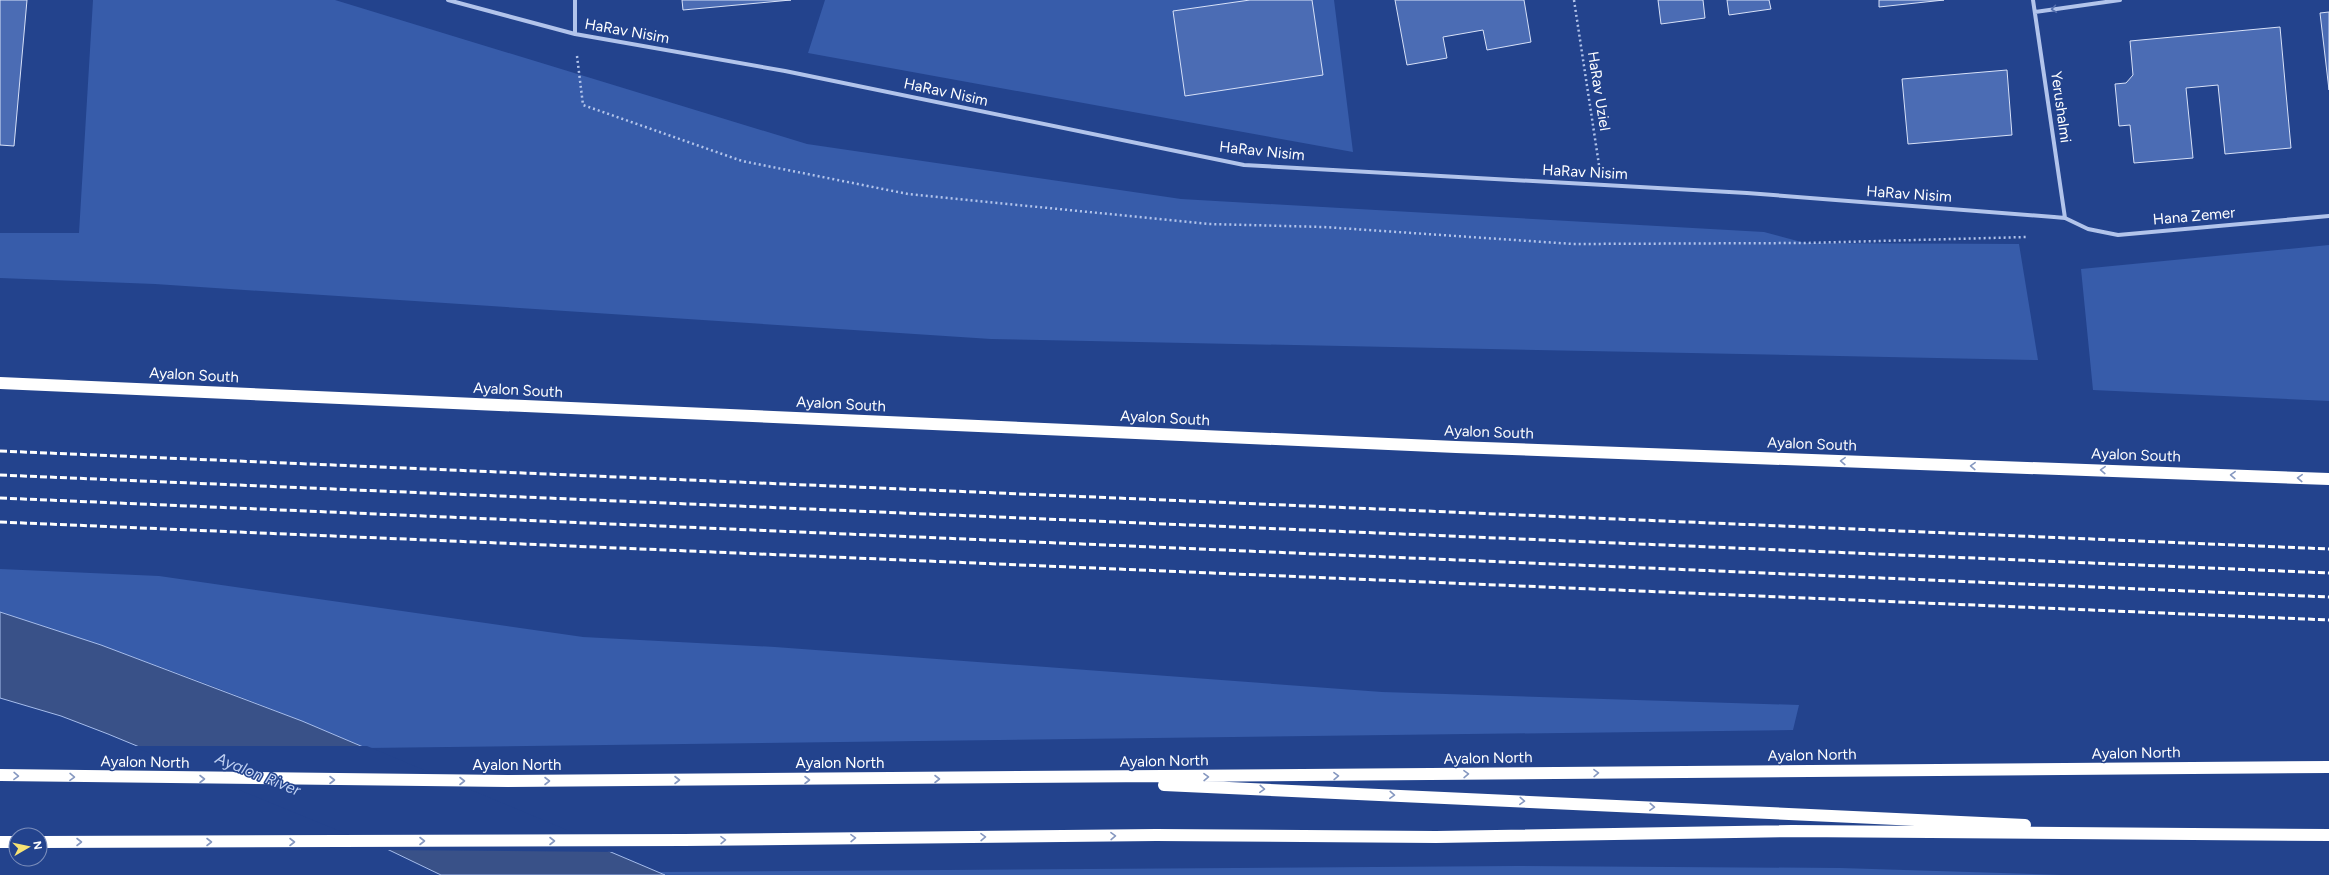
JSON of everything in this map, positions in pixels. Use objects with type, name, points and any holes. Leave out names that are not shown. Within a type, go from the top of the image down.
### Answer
[{"type":"highway","points":[[0,376],[96,387]]},
{"type":"highway","name":"Ayalon South","points":[[0,383],[1456,447],[2329,479]]},
{"type":"highway","name":"Ayalon North","points":[[0,775],[508,781],[2329,767]]},
{"type":"highway","points":[[1027,778],[2217,834]]},
{"type":"highway","points":[[48,842],[684,840],[1156,835],[1436,837],[1792,831],[2329,835]]},
{"type":"street","name":"HaRav Nisim","points":[[448,0],[575,34],[785,71],[1244,165],[1747,193],[2065,218]]},
{"type":"street","points":[[575,0],[575,34]]},
{"type":"street","name":"Yerushalmi","points":[[2033,0],[2065,218]]},
{"type":"street","points":[[2035,12],[2120,0]]},
{"type":"street","name":"Hana Zemer","points":[[2065,218],[2088,229],[2118,235],[2329,216]]},
{"type":"path","name":"HaRav Uziel","points":[[1574,0],[1602,185]]},
{"type":"path","points":[[575,34],[583,105],[742,161],[908,194],[1209,224],[1324,227],[1573,244],[1805,243],[2034,237]]},
{"type":"shaded area","points":[[93,0],[335,0],[807,144],[1181,199],[1764,232],[1805,243],[2019,244],[2038,360],[991,339],[155,284],[0,278],[0,233],[79,233]]},
{"type":"shaded area","points":[[825,0],[1334,0],[1353,152],[808,53]]},
{"type":"shaded area","points":[[2329,245],[2329,401],[2093,390],[2081,269]]},
{"type":"shaded area","points":[[0,569],[159,576],[583,637],[775,647],[1382,692],[1799,705],[1793,730],[366,748],[276,711],[184,676],[93,643],[0,612]]},
{"type":"shaded area","points":[[1515,866],[1840,868],[2062,875],[665,875],[659,872]]},
{"type":"water","name":"Ayalon River","points":[[0,612],[101,645],[302,721],[665,875],[441,875],[389,850],[108,734],[61,716],[0,698]]},
{"type":"pier","points":[[132,746],[367,746],[619,852],[386,850]]},
{"type":"building","points":[[0,0],[27,0],[14,146],[0,145]]},
{"type":"building","points":[[682,0],[791,0],[683,10]]},
{"type":"building","points":[[1250,0],[1312,0],[1323,75],[1185,96],[1173,11]]},
{"type":"building","points":[[1395,0],[1524,0],[1531,42],[1487,50],[1483,30],[1443,37],[1447,58],[1407,65]]},
{"type":"building","points":[[1658,0],[1703,0],[1705,18],[1661,24]]},
{"type":"building","points":[[1727,0],[1769,0],[1771,9],[1729,15]]},
{"type":"building","points":[[1879,0],[1944,0],[1879,7]]},
{"type":"building","points":[[2329,12],[2329,90],[2320,13]]},
{"type":"building","points":[[2280,27],[2291,148],[2225,154],[2218,85],[2186,88],[2193,158],[2134,163],[2130,125],[2119,126],[2115,84],[2126,83],[2133,75],[2130,41]]},
{"type":"building","points":[[2007,70],[2012,135],[1908,144],[1902,79]]},
{"type":"railway","points":[[0,451],[2329,549]]},
{"type":"railway","points":[[0,475],[2329,573]]},
{"type":"railway","points":[[0,498],[2329,597]]},
{"type":"railway","points":[[0,522],[2329,620]]}]
